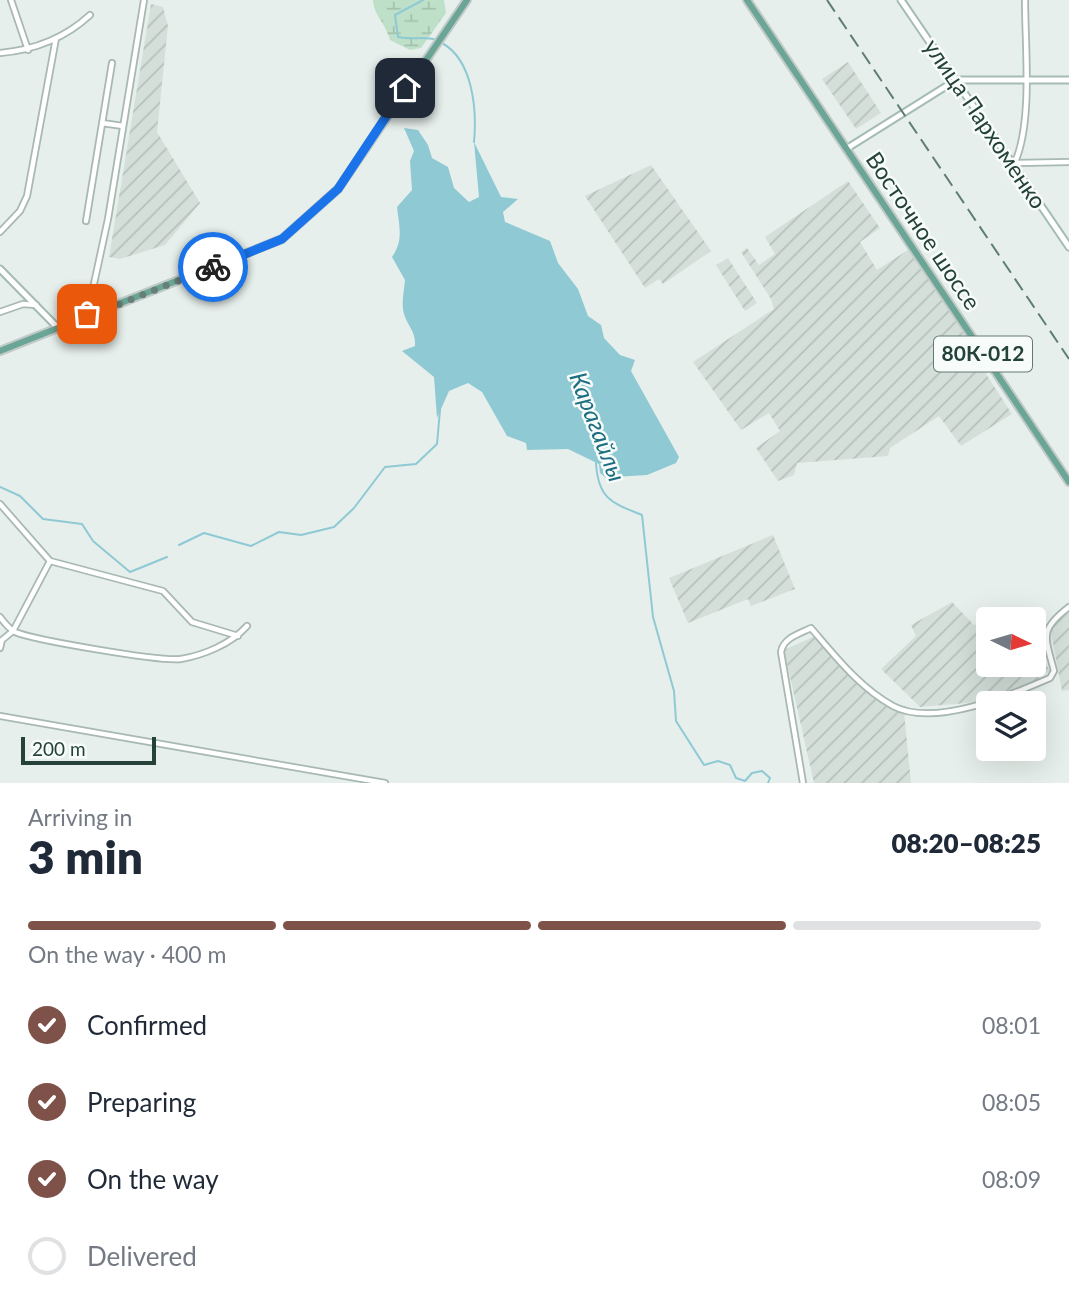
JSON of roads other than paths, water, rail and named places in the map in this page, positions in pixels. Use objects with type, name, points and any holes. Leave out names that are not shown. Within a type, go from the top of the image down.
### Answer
[{"type":"main road","points":[[0,351],[282,239],[338,189],[467,0]]},
{"type":"main road","name":"Восточное шоссе","points":[[747,0],[1069,482]]},
{"type":"main road","name":"улица Пархоменко","points":[[901,0],[1069,247]]},
{"type":"main road","points":[[846,149],[956,80],[1069,80]]},
{"type":"main road","points":[[0,269],[58,328]]},
{"type":"street","points":[[12,0],[28,50]]},
{"type":"street","points":[[87,317],[144,0]]},
{"type":"street","points":[[1025,0],[1024,132],[1014,163],[1069,162]]},
{"type":"street","points":[[0,53],[28,50],[56,38],[90,15]]},
{"type":"street","points":[[0,232],[20,211],[27,195],[56,38]]},
{"type":"street","points":[[86,221],[112,63]]},
{"type":"street","points":[[102,123],[123,126]]},
{"type":"street","points":[[0,312],[23,304],[36,304]]},
{"type":"street","points":[[0,504],[50,561],[163,591],[192,622],[238,636]]},
{"type":"street","points":[[0,648],[2,640],[13,631],[50,561]]},
{"type":"street","points":[[803,783],[780,652],[784,643],[811,628],[851,673],[895,707],[913,711],[967,709],[1050,678],[1054,671],[1045,636],[1050,622],[1069,607]]},
{"type":"street","points":[[0,617],[13,631],[58,642],[179,660],[213,649],[238,636],[247,626]]},
{"type":"street","points":[[0,716],[385,783]]},
{"type":"water","points":[[404,128],[418,130],[428,145],[432,158],[448,167],[454,188],[469,202],[479,197],[474,142],[501,197],[518,199],[503,212],[505,222],[550,241],[558,263],[578,289],[588,316],[601,325],[604,338],[620,355],[635,360],[631,371],[679,457],[676,463],[647,475],[614,477],[610,481],[600,473],[599,464],[568,449],[527,450],[526,443],[507,436],[482,392],[468,383],[449,391],[437,418],[434,377],[402,351],[415,346],[403,310],[405,280],[392,257],[399,239],[397,207],[412,190],[410,161],[414,151]]},
{"type":"waterway","name":"Карагайлы","points":[[423,0],[395,15],[398,37],[436,40]]},
{"type":"waterway","name":"Карагайлы","points":[[442,43],[452,51],[467,73],[475,115],[474,142]]},
{"type":"waterway","points":[[179,545],[204,533],[251,546],[279,532],[301,535],[334,527],[354,508],[385,467],[416,464],[437,444],[440,410]]},
{"type":"waterway","name":"Карагайлы","points":[[596,463],[600,485],[608,498],[642,515],[653,617],[674,691],[676,721],[704,765],[718,761],[730,765],[736,778],[745,781],[752,773],[762,771],[770,778],[768,783]]},
{"type":"waterway","points":[[0,487],[20,496],[43,519],[82,524],[93,541],[130,572],[167,557]]},
{"type":"railway","points":[[827,0],[1069,359]]}]
